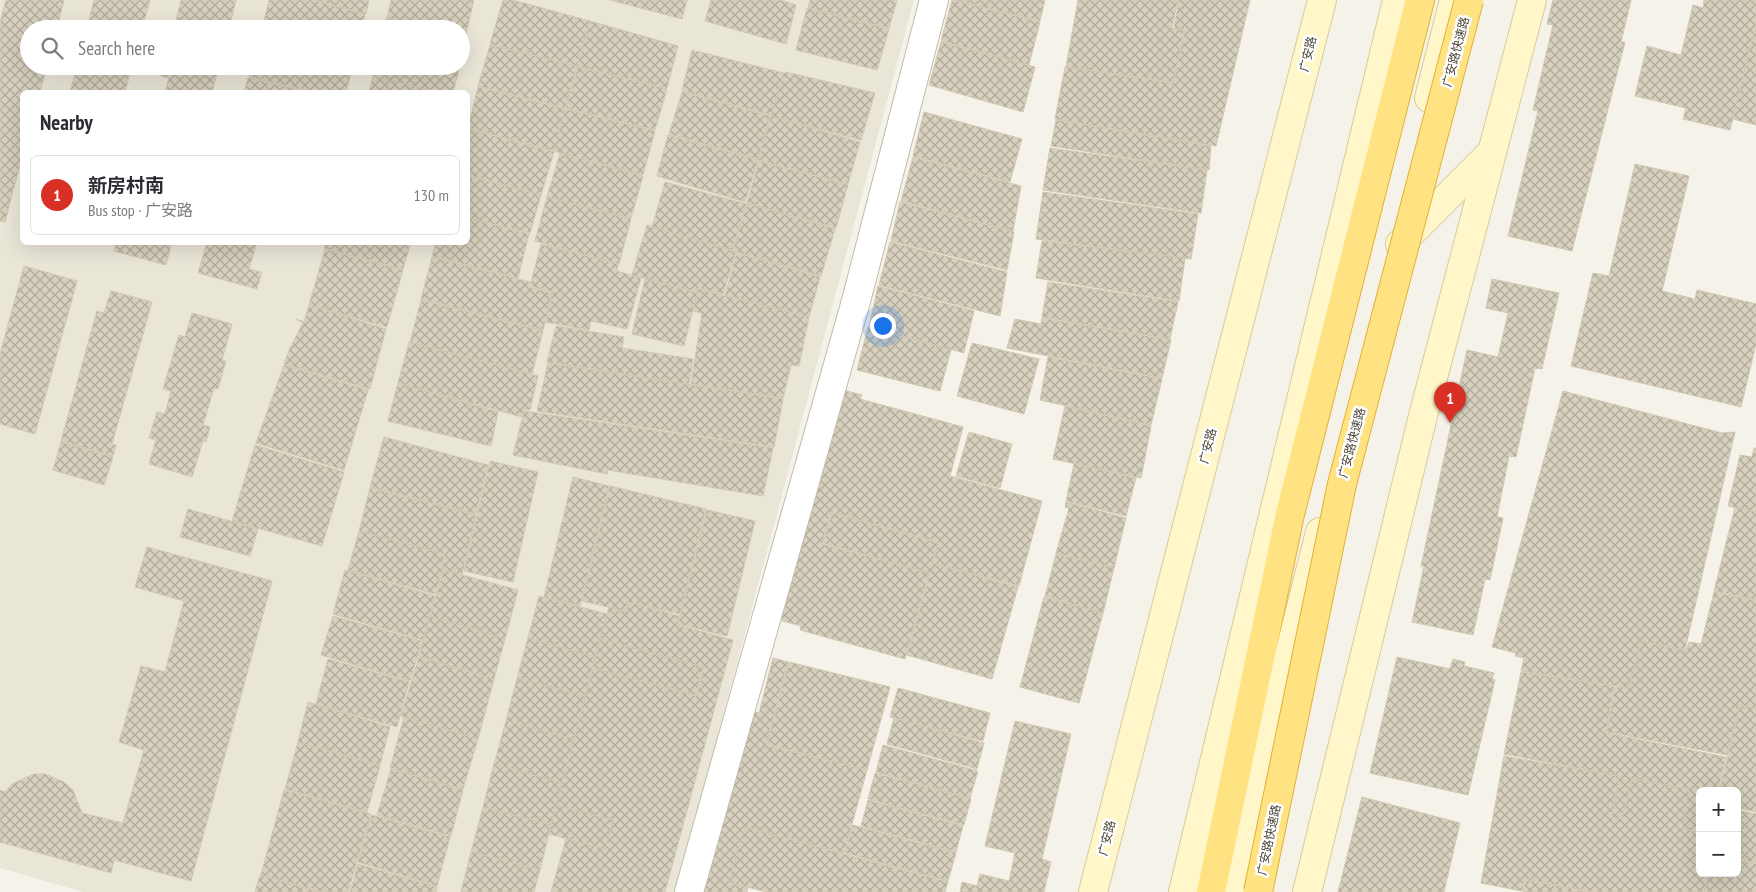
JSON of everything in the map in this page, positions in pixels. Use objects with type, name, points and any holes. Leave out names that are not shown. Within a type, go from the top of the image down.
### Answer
[{"type":"highway","points":[[1211,892],[1290,514],[1420,0]]},
{"type":"highway","name":"广安路快速路","points":[[1258,892],[1342,484],[1469,0]]},
{"type":"main road","name":"广安路","points":[[1094,892],[1322,0]]},
{"type":"main road","points":[[1183,892],[1397,0]]},
{"type":"main road","points":[[1229,892],[1454,0]]},
{"type":"main road","points":[[1307,892],[1423,416],[1532,0]]},
{"type":"main road","points":[[1390,253],[1492,152]]},
{"type":"street","points":[[690,892],[856,301],[934,0]]},
{"type":"shaded area","points":[[0,0],[914,0],[676,892],[83,892],[0,868]]},
{"type":"building","points":[[6,0],[64,0],[59,20],[20,20],[20,75],[45,75],[41,90],[20,90],[20,165],[5,222],[0,221],[0,22]]},
{"type":"building","points":[[94,0],[150,0],[144,20],[89,20]]},
{"type":"building","points":[[181,0],[236,0],[231,20],[176,20]]},
{"type":"building","points":[[269,0],[312,0],[365,14],[363,20],[264,20]]},
{"type":"building","points":[[315,0],[369,0],[366,14]]},
{"type":"building","points":[[391,0],[474,0],[469,20],[394,20],[387,18]]},
{"type":"building","points":[[503,0],[513,0],[590,21],[577,66],[490,44]]},
{"type":"building","points":[[610,0],[687,0],[682,19]]},
{"type":"building","points":[[711,0],[780,0],[796,5],[786,44],[705,21]]},
{"type":"building","points":[[810,0],[897,0],[889,28],[808,8]]},
{"type":"building","points":[[952,0],[1040,22],[1029,65],[941,41]]},
{"type":"building","points":[[954,0],[1045,0],[1040,21]]},
{"type":"building","points":[[1078,0],[1178,0],[1172,28],[1184,31],[1173,82],[1066,67]]},
{"type":"building","points":[[1179,0],[1250,0],[1216,146],[1055,119],[1065,67],[1173,83],[1185,31],[1174,28]]},
{"type":"building","points":[[1553,0],[1631,0],[1621,42],[1625,42],[1572,251],[1508,236],[1538,111],[1533,110],[1553,25],[1547,24]]},
{"type":"building","points":[[1704,0],[1756,0],[1756,23],[1730,130],[1683,119],[1686,108],[1635,96],[1647,46],[1681,55],[1693,5],[1703,8]]},
{"type":"building","points":[[807,8],[889,29],[877,70],[796,50]]},
{"type":"building","points":[[590,21],[678,46],[667,88],[577,66]]},
{"type":"building","points":[[1756,23],[1756,125],[1733,119]]},
{"type":"building","points":[[941,42],[1035,67],[1023,112],[929,85]]},
{"type":"building","points":[[490,45],[577,66],[565,108],[478,86]]},
{"type":"building","points":[[692,50],[784,73],[771,115],[682,91]]},
{"type":"building","points":[[578,67],[667,89],[655,130],[566,108]]},
{"type":"building","points":[[786,72],[875,93],[861,140],[771,116],[783,74]]},
{"type":"building","points":[[75,75],[130,75],[126,90],[71,90]]},
{"type":"building","points":[[217,75],[213,90],[166,90],[169,78],[161,76]]},
{"type":"building","points":[[250,75],[351,75],[347,90],[304,90],[249,77]]},
{"type":"building","points":[[458,75],[454,90],[430,90],[373,76]]},
{"type":"building","points":[[373,76],[428,90],[370,90]]},
{"type":"building","points":[[248,78],[300,90],[245,90]]},
{"type":"building","points":[[478,87],[565,109],[554,151],[470,129],[470,120]]},
{"type":"building","points":[[682,92],[770,116],[758,159],[669,134]]},
{"type":"building","points":[[565,109],[655,131],[643,175],[554,151]]},
{"type":"building","points":[[924,112],[1022,139],[1010,182],[913,156]]},
{"type":"building","points":[[771,116],[860,142],[848,184],[758,160]]},
{"type":"building","points":[[1056,120],[1211,146],[1209,170],[1051,146]]},
{"type":"building","points":[[470,130],[554,152],[541,195],[470,176]]},
{"type":"building","points":[[668,135],[758,160],[745,202],[657,176]]},
{"type":"building","points":[[1050,148],[1207,170],[1201,213],[1043,190]]},
{"type":"building","points":[[560,153],[643,176],[631,218],[547,197]]},
{"type":"building","points":[[913,157],[1021,186],[1013,231],[901,201]]},
{"type":"building","points":[[759,161],[848,185],[836,228],[747,203]]},
{"type":"building","points":[[1635,164],[1689,176],[1662,291],[1695,299],[1697,290],[1756,304],[1756,344],[1741,407],[1571,366],[1593,273],[1609,276]]},
{"type":"building","points":[[470,177],[541,195],[530,233],[470,218]]},
{"type":"building","points":[[665,182],[746,204],[732,250],[652,227]]},
{"type":"building","points":[[1043,192],[1198,214],[1191,259],[1036,239]]},
{"type":"building","points":[[547,197],[631,219],[619,264],[535,241]]},
{"type":"building","points":[[900,202],[1014,232],[1007,270],[891,241]]},
{"type":"building","points":[[747,203],[835,229],[821,276],[733,251]]},
{"type":"building","points":[[470,219],[529,234],[518,278],[432,256],[435,245],[470,245]]},
{"type":"building","points":[[647,225],[736,252],[723,294],[698,288],[697,292],[632,275]]},
{"type":"building","points":[[1042,241],[1185,258],[1179,301],[1036,278]]},
{"type":"building","points":[[890,242],[1007,272],[1000,316],[879,285]]},
{"type":"building","points":[[541,244],[618,264],[617,271],[641,278],[627,329],[591,321],[589,330],[545,322],[553,292],[530,286]]},
{"type":"building","points":[[115,245],[171,245],[166,265],[114,251]]},
{"type":"building","points":[[206,245],[256,245],[249,269],[262,272],[257,289],[198,273]]},
{"type":"building","points":[[325,245],[410,245],[403,269],[324,248]]},
{"type":"building","points":[[325,249],[403,270],[387,327],[309,305]]},
{"type":"building","points":[[737,253],[820,277],[809,317],[725,295]]},
{"type":"building","points":[[432,257],[530,282],[528,287],[552,293],[543,330],[421,299]]},
{"type":"building","points":[[24,266],[77,281],[35,434],[0,424],[0,354]]},
{"type":"building","points":[[645,279],[697,293],[684,346],[632,334]]},
{"type":"building","points":[[1492,279],[1559,293],[1542,369],[1535,368],[1516,457],[1509,456],[1497,517],[1503,518],[1490,580],[1485,579],[1473,635],[1412,622],[1424,566],[1421,566],[1467,350],[1498,357],[1508,313],[1486,308]]},
{"type":"building","points":[[1048,282],[1178,302],[1170,339],[1042,317]]},
{"type":"building","points":[[878,286],[974,311],[964,353],[869,327]]},
{"type":"building","points":[[698,289],[809,317],[799,366],[791,365],[783,398],[691,384],[702,313],[693,311]]},
{"type":"building","points":[[111,291],[152,302],[112,444],[116,445],[113,456],[61,441],[97,311],[104,313]]},
{"type":"building","points":[[421,300],[543,331],[532,374],[410,342]]},
{"type":"building","points":[[309,305],[386,329],[370,389],[284,364],[303,323],[296,319],[304,322]]},
{"type":"building","points":[[192,313],[232,324],[222,360],[226,361],[218,389],[214,388],[203,425],[210,427],[206,442],[203,441],[192,477],[149,464],[156,440],[149,438],[157,412],[165,414],[171,391],[163,389],[179,335],[185,337]]},
{"type":"building","points":[[1042,318],[1171,340],[1162,378],[1007,348],[1015,319],[1041,324]]},
{"type":"building","points":[[556,326],[624,337],[622,348],[693,359],[689,384],[547,362]]},
{"type":"building","points":[[868,327],[951,350],[940,391],[857,370]]},
{"type":"building","points":[[409,342],[538,376],[530,410],[524,409],[522,417],[398,383]]},
{"type":"building","points":[[972,343],[1039,359],[1024,414],[957,396]]},
{"type":"building","points":[[1048,357],[1162,379],[1151,425],[1040,400]]},
{"type":"building","points":[[548,363],[783,399],[774,447],[537,411]]},
{"type":"building","points":[[284,365],[368,390],[344,470],[256,443]]},
{"type":"building","points":[[398,383],[498,412],[491,446],[388,421]]},
{"type":"building","points":[[843,390],[862,395],[860,399],[963,427],[950,476],[1042,501],[1019,586],[933,563],[938,542],[831,512],[822,544],[929,573],[905,659],[800,630],[801,626],[779,620]]},
{"type":"building","points":[[1563,391],[1722,433],[1735,432],[1685,650],[1641,641],[1629,688],[1521,671],[1524,658],[1515,656],[1516,653],[1492,647]]},
{"type":"building","points":[[1065,406],[1151,426],[1141,478],[1053,459]]},
{"type":"building","points":[[524,411],[773,448],[763,496],[608,470],[607,474],[513,455]]},
{"type":"building","points":[[969,432],[1012,444],[1000,488],[956,476]]},
{"type":"building","points":[[384,437],[488,465],[476,514],[370,487]]},
{"type":"building","points":[[61,442],[113,457],[104,485],[53,470]]},
{"type":"building","points":[[255,445],[344,472],[322,546],[232,521]]},
{"type":"building","points":[[1754,448],[1756,448],[1756,512],[1728,506],[1740,455],[1752,457]]},
{"type":"building","points":[[490,461],[538,472],[513,582],[464,571]]},
{"type":"building","points":[[1074,464],[1136,478],[1126,516],[1066,501]]},
{"type":"building","points":[[573,477],[609,486],[580,606],[544,597]]},
{"type":"building","points":[[610,486],[706,509],[680,614],[627,602],[625,611],[582,601]]},
{"type":"building","points":[[370,488],[476,515],[462,575],[442,569],[445,554],[359,531]]},
{"type":"building","points":[[1066,502],[1126,518],[1114,568],[1056,553],[1069,508],[1065,507]]},
{"type":"building","points":[[1735,507],[1756,512],[1756,600],[1714,591]]},
{"type":"building","points":[[188,509],[258,529],[250,556],[180,537]]},
{"type":"building","points":[[707,510],[755,521],[727,636],[678,624]]},
{"type":"building","points":[[832,513],[938,543],[932,563],[1018,587],[992,679],[907,655],[930,573],[823,543]]},
{"type":"building","points":[[359,531],[444,554],[441,570],[443,570],[435,594],[348,570]]},
{"type":"building","points":[[147,547],[272,581],[191,881],[114,860],[111,873],[0,842],[0,790],[5,792],[12,784],[34,774],[45,774],[64,782],[73,790],[82,813],[123,823],[144,750],[119,742],[141,666],[165,672],[184,601],[135,587]]},
{"type":"building","points":[[1056,554],[1114,568],[1103,613],[1045,596]]},
{"type":"building","points":[[345,570],[435,596],[423,640],[333,614]]},
{"type":"building","points":[[444,570],[518,590],[505,639],[430,616]]},
{"type":"building","points":[[1714,592],[1756,601],[1756,709],[1740,705],[1727,755],[1607,732],[1615,687],[1629,688],[1641,641],[1686,651],[1689,642],[1701,644]]},
{"type":"building","points":[[539,596],[607,614],[595,657],[528,638]]},
{"type":"building","points":[[1044,597],[1103,613],[1079,703],[1020,687]]},
{"type":"building","points":[[628,602],[679,616],[677,625],[733,640],[665,892],[551,892],[566,839],[605,849],[613,820],[556,805],[593,668],[697,696],[704,667],[600,639],[609,607],[626,612]]},
{"type":"building","points":[[333,616],[422,641],[410,681],[321,655]]},
{"type":"building","points":[[430,616],[505,639],[494,679],[419,656]]},
{"type":"building","points":[[528,638],[595,657],[585,696],[517,678]]},
{"type":"building","points":[[600,639],[703,667],[696,695],[593,668]]},
{"type":"building","points":[[419,657],[494,679],[478,739],[401,716]]},
{"type":"building","points":[[1397,657],[1450,669],[1453,659],[1465,662],[1464,666],[1494,673],[1492,679],[1495,680],[1468,795],[1370,773]]},
{"type":"building","points":[[773,658],[788,662],[766,745],[867,770],[844,853],[744,827],[729,882],[748,888],[747,892],[704,892],[753,711],[759,713]]},
{"type":"building","points":[[328,659],[409,682],[397,727],[316,704]]},
{"type":"building","points":[[789,662],[890,687],[867,770],[767,744]]},
{"type":"building","points":[[1521,672],[1614,686],[1606,733],[1726,757],[1719,787],[1696,787],[1696,832],[1682,829],[1689,789],[1632,779],[1622,819],[1612,818],[1619,776],[1504,754]]},
{"type":"building","points":[[517,678],[585,696],[574,739],[506,721]]},
{"type":"building","points":[[898,688],[990,713],[983,741],[890,717]]},
{"type":"building","points":[[308,702],[390,727],[380,765],[298,742]]},
{"type":"building","points":[[1740,705],[1756,709],[1756,812],[1741,809],[1741,787],[1720,787]]},
{"type":"building","points":[[404,717],[478,739],[463,789],[390,768]]},
{"type":"building","points":[[894,718],[984,743],[977,769],[887,744]]},
{"type":"building","points":[[506,721],[574,739],[562,783],[494,764]]},
{"type":"building","points":[[1015,721],[1071,734],[1042,859],[1051,862],[1044,892],[960,892],[962,882],[977,886],[980,874],[1009,881],[1015,853],[985,846]]},
{"type":"building","points":[[298,742],[380,766],[367,812],[285,789]]},
{"type":"building","points":[[883,745],[978,771],[970,798],[876,772]]},
{"type":"building","points":[[1504,756],[1619,776],[1612,818],[1622,819],[1632,779],[1689,789],[1682,829],[1696,832],[1696,877],[1708,877],[1704,892],[1594,892],[1525,879],[1522,891],[1481,883]]},
{"type":"building","points":[[494,764],[562,783],[551,825],[483,807]]},
{"type":"building","points":[[391,769],[463,790],[451,836],[377,815]]},
{"type":"building","points":[[875,773],[971,799],[964,825],[868,799]]},
{"type":"building","points":[[284,790],[371,814],[348,892],[323,892],[261,875]]},
{"type":"building","points":[[1362,797],[1460,823],[1444,892],[1338,892]]},
{"type":"building","points":[[868,800],[963,826],[956,852],[861,826]]},
{"type":"building","points":[[556,805],[613,820],[605,849],[549,834]]},
{"type":"building","points":[[483,807],[551,825],[540,870],[471,852]]},
{"type":"building","points":[[1741,811],[1756,814],[1756,863],[1741,860]]},
{"type":"building","points":[[372,815],[450,837],[437,886],[358,862]]},
{"type":"building","points":[[853,825],[956,853],[948,881],[845,853]]},
{"type":"building","points":[[744,827],[948,882],[945,892],[766,892],[729,882]]},
{"type":"building","points":[[471,852],[540,870],[534,892],[461,892]]},
{"type":"building","points":[[1741,861],[1756,864],[1756,892],[1704,892],[1708,877],[1741,877]]},
{"type":"building","points":[[358,864],[437,887],[436,892],[350,892]]},
{"type":"building","points":[[260,875],[320,892],[255,892]]},
{"type":"building","points":[[1526,880],[1590,892],[1523,892]]},
{"type":"place","name":"新房村南","points":[[1450,423]]}]
